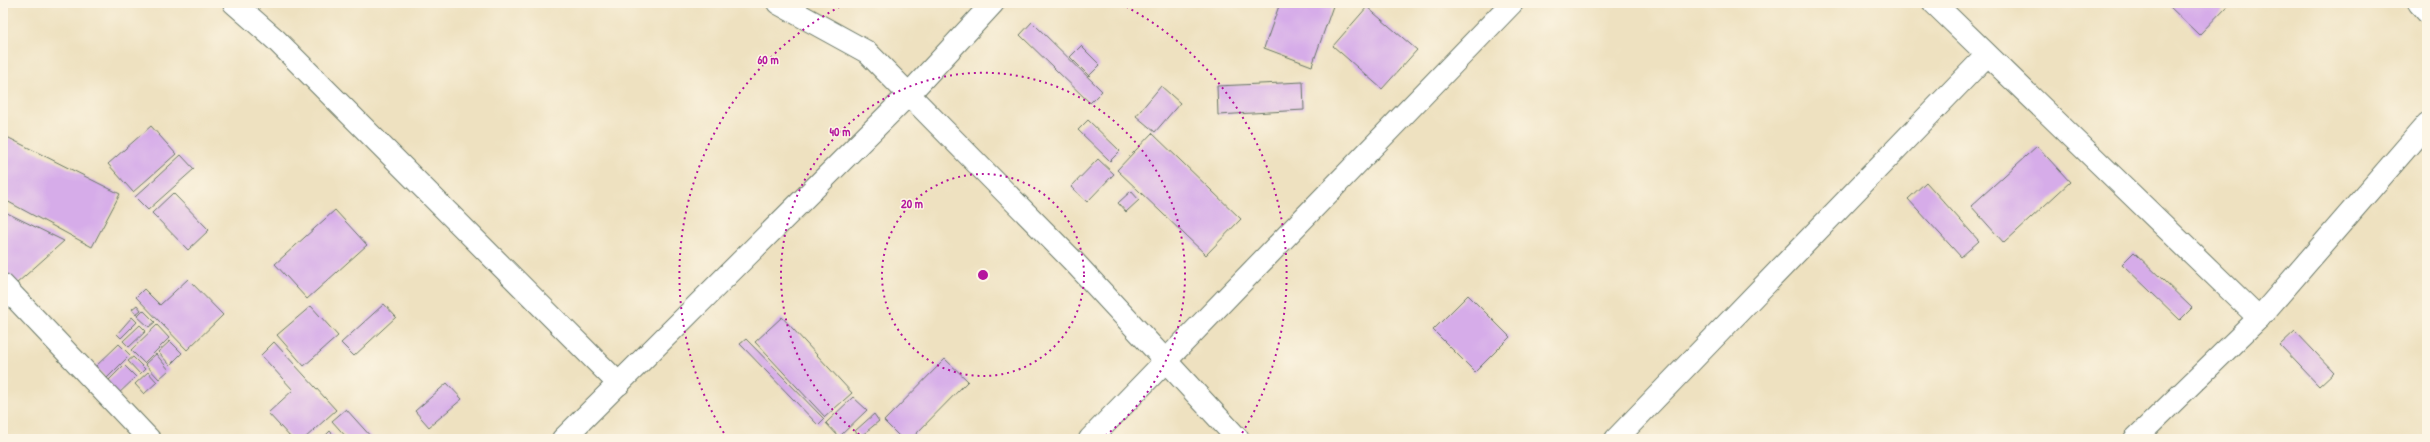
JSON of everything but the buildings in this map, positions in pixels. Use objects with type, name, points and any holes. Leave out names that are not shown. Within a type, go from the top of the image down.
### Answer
[{"type":"street","points":[[234,3],[276,40],[618,384]]},
{"type":"street","points":[[778,3],[867,52],[1075,264],[1238,439]]},
{"type":"street","points":[[563,439],[909,94],[993,3]]},
{"type":"street","points":[[1090,439],[1512,3]]},
{"type":"street","points":[[1934,3],[1986,56],[2259,318]]},
{"type":"street","points":[[2419,3],[2427,12]]},
{"type":"street","points":[[1616,439],[1986,56]]},
{"type":"street","points":[[2135,439],[2259,318],[2427,124]]},
{"type":"street","points":[[3,285],[149,439]]}]
